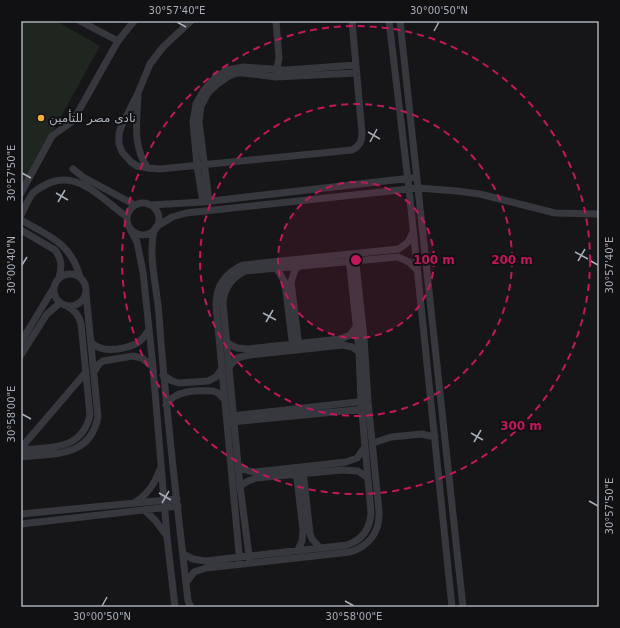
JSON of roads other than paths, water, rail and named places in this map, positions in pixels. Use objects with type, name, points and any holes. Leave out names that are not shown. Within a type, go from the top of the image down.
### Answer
[{"type":"street","points":[[80,21],[118,41]]},
{"type":"street","points":[[21,193],[52,136],[69,125],[76,117],[118,41],[134,21]]},
{"type":"street","points":[[191,21],[174,35],[158,52],[148,69],[119,134],[119,144],[122,152],[127,159],[134,164],[148,168],[200,165],[352,150],[357,147],[362,138],[352,21]]},
{"type":"street","points":[[276,21],[280,58],[286,74]]},
{"type":"street","points":[[389,21],[408,179],[452,607],[463,606],[400,21]]},
{"type":"street","points":[[276,74],[280,58]]},
{"type":"street","points":[[206,202],[200,165],[199,122],[202,106],[208,93],[224,79],[237,73],[286,74],[356,69]]},
{"type":"street","points":[[138,93],[136,120],[137,141],[139,152],[148,168]]},
{"type":"street","points":[[126,117],[132,117],[136,120]]},
{"type":"street","points":[[127,159],[139,152]]},
{"type":"street","points":[[73,169],[83,177],[135,205]]},
{"type":"street","points":[[175,607],[167,537],[153,367],[141,256],[137,242],[127,223],[129,210],[135,205],[142,203],[150,205],[206,202],[417,178]]},
{"type":"street","points":[[21,215],[33,194],[38,189],[57,180],[70,180],[76,181],[105,199],[127,216]]},
{"type":"street","points":[[130,229],[133,232],[146,235],[172,217],[186,213],[418,188],[480,194],[555,213],[599,214]]},
{"type":"street","points":[[150,205],[157,213],[158,220],[152,242],[152,256],[166,405],[188,601],[191,607]]},
{"type":"street","points":[[21,220],[58,241],[65,247],[74,261],[84,283],[98,417],[97,425],[89,439],[76,449],[69,452],[21,457]]},
{"type":"street","points":[[21,230],[54,250],[58,254],[61,266],[59,278],[54,289],[21,342]]},
{"type":"street","points":[[249,559],[240,486],[223,303],[223,296],[228,283],[238,274],[245,271],[299,266],[399,249],[408,242],[413,231]]},
{"type":"street","points":[[249,559],[298,550],[347,545],[357,541],[365,533],[371,520],[373,444],[365,405],[356,327],[352,257]]},
{"type":"street","points":[[183,554],[199,561],[240,560],[350,552],[361,548],[370,540],[378,527],[379,511],[365,447],[364,338],[352,257]]},
{"type":"street","points":[[240,560],[221,370],[216,298],[220,284],[230,272],[243,265],[352,257],[398,257],[409,262],[417,270]]},
{"type":"street","points":[[296,347],[292,276],[299,266]]},
{"type":"street","points":[[275,268],[285,283],[296,347]]},
{"type":"street","points":[[59,278],[69,274],[80,277]]},
{"type":"street","points":[[21,449],[67,445],[80,436],[88,423],[90,415],[80,319],[75,311],[55,297],[54,289]]},
{"type":"street","points":[[21,355],[47,314],[63,304],[71,306],[79,304],[86,293]]},
{"type":"street","points":[[230,366],[237,358],[242,356],[341,339],[350,335],[356,327]]},
{"type":"street","points":[[91,342],[100,348],[108,350],[132,347],[144,337],[149,329]]},
{"type":"street","points":[[227,343],[242,349],[342,345],[352,347],[359,352]]},
{"type":"street","points":[[94,372],[99,364],[104,361],[133,356],[142,358],[153,367]]},
{"type":"street","points":[[163,375],[179,384],[208,381],[216,377],[221,370]]},
{"type":"street","points":[[21,449],[86,372]]},
{"type":"street","points":[[166,405],[172,397],[181,393],[213,391],[218,393],[224,399]]},
{"type":"street","points":[[226,420],[365,405]]},
{"type":"street","points":[[373,444],[391,437],[422,434],[435,436]]},
{"type":"street","points":[[240,486],[256,478],[346,462],[356,458],[365,447]]},
{"type":"street","points":[[134,504],[148,492],[158,476],[161,467]]},
{"type":"street","points":[[239,467],[256,472],[348,470],[363,473],[371,480]]},
{"type":"street","points":[[300,471],[310,534],[312,539],[320,548]]},
{"type":"street","points":[[298,550],[302,541],[303,530],[300,471]]},
{"type":"street","points":[[21,524],[144,510],[177,502]]},
{"type":"street","points":[[21,514],[134,504],[164,504]]},
{"type":"street","points":[[144,510],[160,525],[167,537]]},
{"type":"street","points":[[357,541],[361,548]]},
{"type":"street","points":[[186,583],[189,577],[200,569],[240,560]]},
{"type":"place","name":"نادى مصر للتأمين","points":[[41,118]]}]
